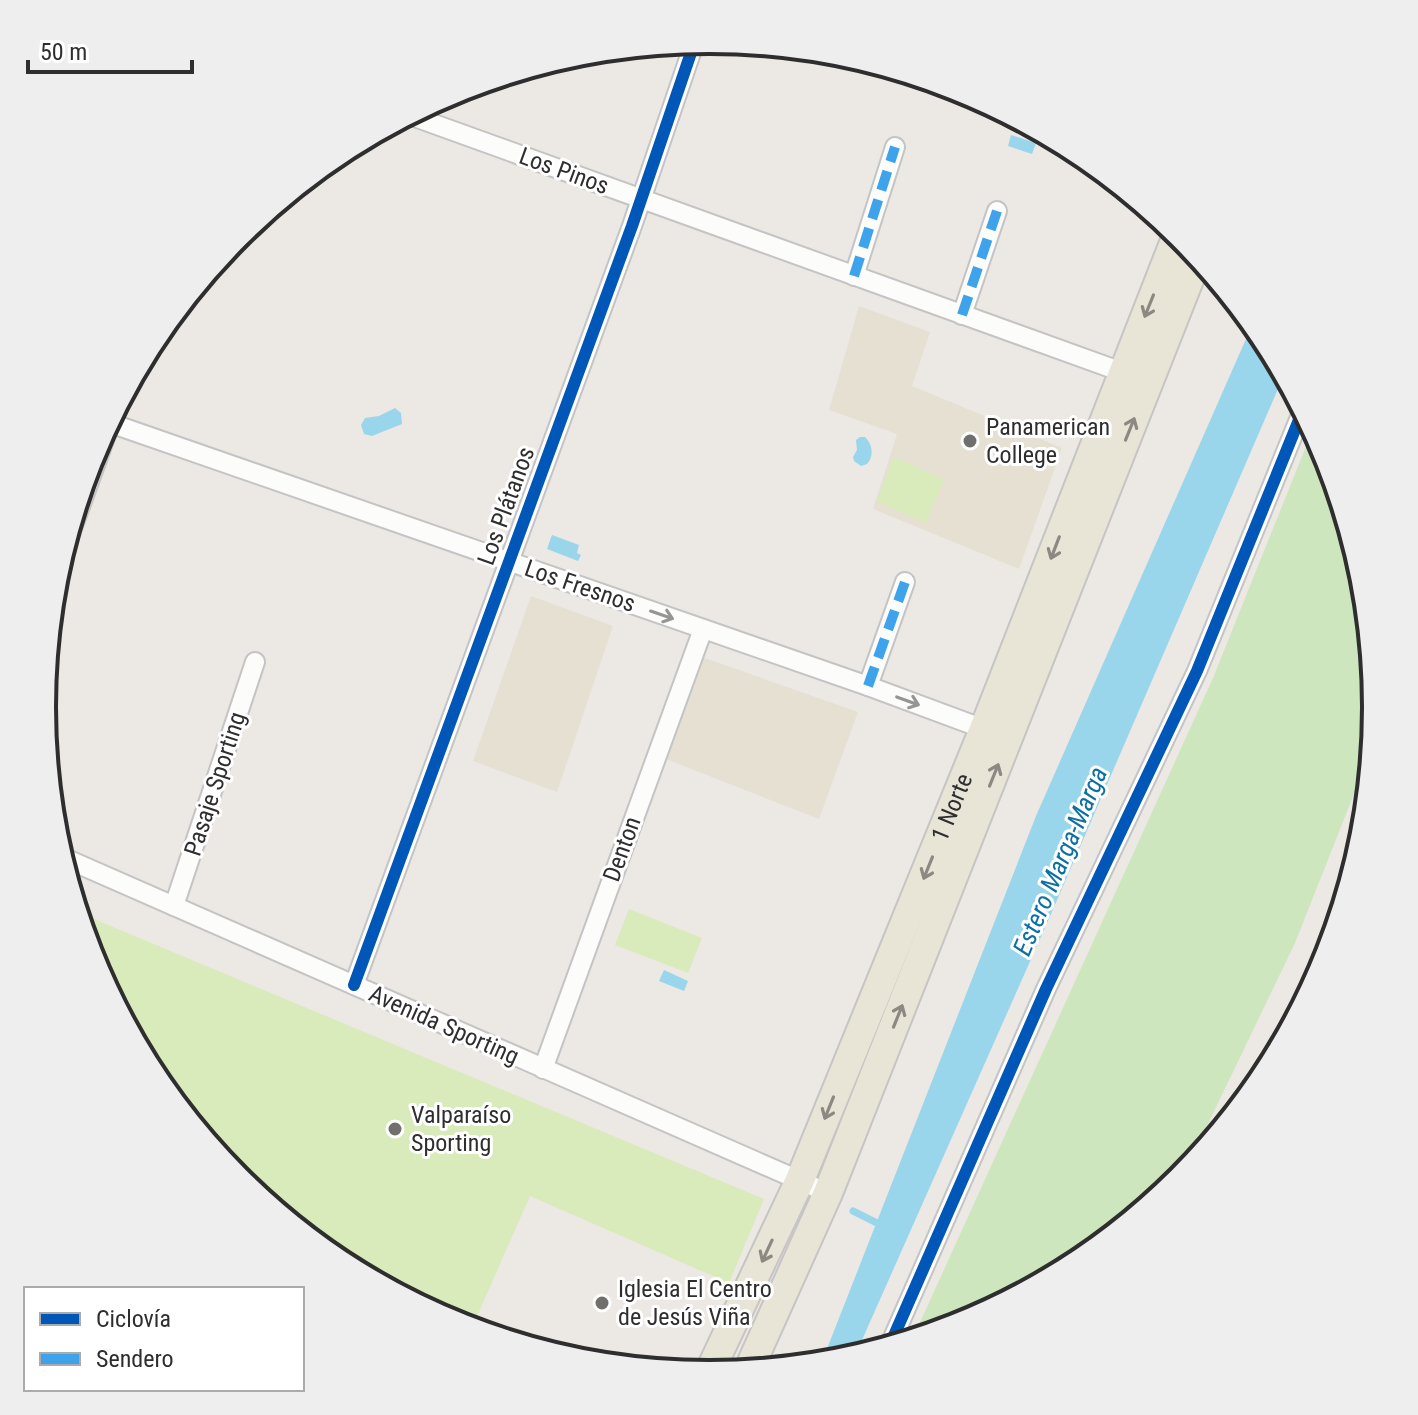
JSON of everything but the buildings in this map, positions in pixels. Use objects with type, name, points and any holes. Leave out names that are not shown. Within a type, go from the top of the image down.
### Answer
[{"type":"main road","name":"1 Norte","points":[[715,1361],[800,1180],[984,729],[1172,247]]},
{"type":"main road","name":"1 Norte","points":[[753,1360],[828,1193],[1193,269]]},
{"type":"street","name":"Los Plátanos","points":[[354,985],[642,199],[690,54]]},
{"type":"street","name":"Los Pinos","points":[[423,120],[1122,372]]},
{"type":"street","points":[[854,276],[895,147]]},
{"type":"street","points":[[962,315],[997,211]]},
{"type":"street","name":"Los Fresnos","points":[[122,419],[509,561],[984,729]]},
{"type":"street","points":[[895,1334],[1046,989],[1197,671],[1298,423]]},
{"type":"street","points":[[868,686],[905,582]]},
{"type":"street","name":"Denton","points":[[543,1069],[703,629]]},
{"type":"street","name":"Pasaje Sporting","points":[[174,906],[255,662]]},
{"type":"street","name":"Avenida Sporting","points":[[75,862],[828,1193]]},
{"type":"shaded area","name":"Panamerican College","points":[[859,306],[930,332],[912,386],[1062,448],[1019,569],[873,509],[897,434],[829,410]]},
{"type":"shaded area","points":[[531,596],[613,626],[557,792],[473,761]]},
{"type":"shaded area","points":[[702,657],[858,712],[819,819],[666,759]]},
{"type":"green space","points":[[1307,444],[1328,497],[1350,580],[1361,665],[1361,750],[1358,784],[1295,943],[1203,1134],[1171,1170],[1107,1226],[1072,1251],[998,1294],[918,1326],[1213,678]]},
{"type":"green space","points":[[894,457],[944,479],[926,523],[876,501]]},
{"type":"green space","points":[[629,909],[702,938],[688,973],[615,945]]},
{"type":"green space","name":"Valparaíso Sporting","points":[[90,917],[764,1199],[729,1283],[530,1196],[476,1318],[420,1294],[346,1251],[278,1199],[247,1170],[191,1105],[166,1071],[123,997]]},
{"type":"water","points":[[1011,135],[1036,143],[1032,154],[1008,146]]},
{"type":"water","name":"Estero Marga-Marga","points":[[1247,337],[1279,388],[1048,921],[861,1343],[827,1350],[1036,816]]},
{"type":"water","points":[[395,408],[401,413],[402,424],[372,436],[364,434],[361,425],[365,418],[379,416]]},
{"type":"water","points":[[860,437],[868,440],[872,450],[867,464],[861,466],[853,457],[857,450],[856,440]]},
{"type":"water","points":[[552,535],[579,545],[577,553],[581,555],[578,561],[547,549]]},
{"type":"water","points":[[664,970],[688,981],[684,991],[659,981]]},
{"type":"waterway","points":[[853,1211],[883,1226]]},
{"type":"marked path","points":[[854,276],[895,147]]},
{"type":"marked path","points":[[962,315],[997,211]]},
{"type":"marked path","points":[[868,686],[905,582]]},
{"type":"cycle path","points":[[354,985],[632,226],[690,54]]},
{"type":"cycle path","points":[[895,1334],[1046,989],[1197,671],[1298,423]]},
{"type":"place","name":"Panamerican College","points":[[970,441]]},
{"type":"place","name":"Valparaíso Sporting","points":[[395,1129]]},
{"type":"place","name":"Iglesia El Centro de Jesús Viña","points":[[602,1303]]}]
